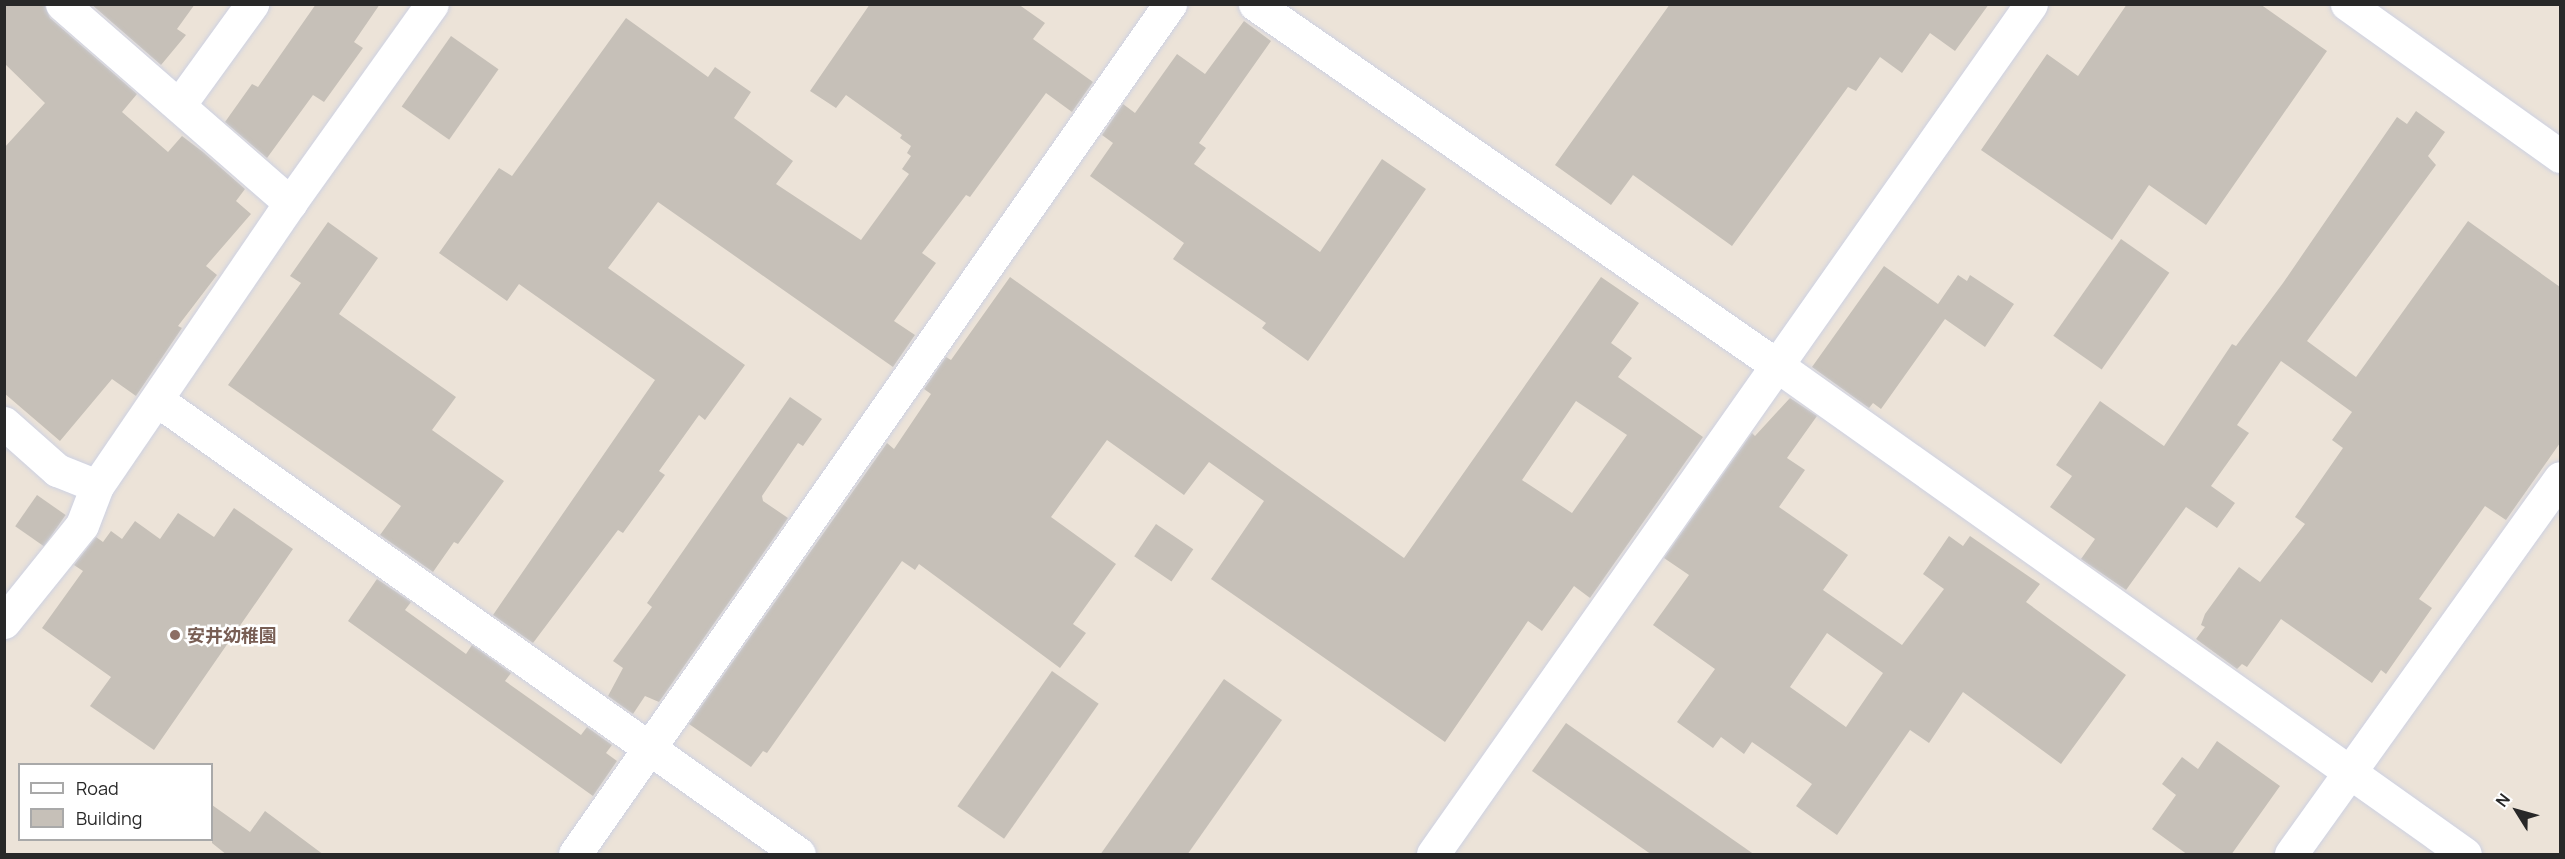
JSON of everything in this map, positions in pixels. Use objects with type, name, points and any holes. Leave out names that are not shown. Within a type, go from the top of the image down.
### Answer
[{"type":"street","points":[[62,4],[290,202]]},
{"type":"street","points":[[179,105],[252,4]]},
{"type":"street","points":[[4,622],[82,525],[97,486],[290,202],[432,4]]},
{"type":"street","points":[[575,855],[1170,4]]},
{"type":"street","points":[[1255,4],[1775,364],[2465,855]]},
{"type":"street","points":[[1433,855],[1775,364],[2031,4]]},
{"type":"street","points":[[2347,4],[2560,156]]},
{"type":"street","points":[[157,400],[799,855]]},
{"type":"street","points":[[4,423],[57,470],[97,486]]},
{"type":"street","points":[[2291,855],[2560,478]]},
{"type":"building","points":[[4,4],[44,4],[50,18],[137,94],[122,112],[168,152],[182,136],[203,152],[245,189],[236,201],[251,214],[206,266],[217,275],[178,326],[182,328],[136,396],[112,379],[60,441],[4,393],[4,148],[45,103],[4,63]]},
{"type":"building","points":[[91,4],[195,4],[177,29],[186,35],[161,65]]},
{"type":"building","points":[[316,4],[380,4],[354,42],[363,48],[324,102],[313,95],[267,158],[225,122],[252,84],[258,87]]},
{"type":"building","points":[[870,4],[1018,4],[1045,23],[1033,39],[1093,82],[1072,112],[1046,93],[970,197],[966,195],[922,253],[936,263],[894,321],[915,335],[893,367],[658,202],[608,268],[745,365],[705,420],[699,415],[659,471],[665,475],[623,533],[618,530],[533,643],[493,615],[655,380],[519,284],[507,301],[439,253],[499,168],[512,176],[626,18],[708,77],[715,67],[751,92],[734,118],[793,161],[776,184],[861,240],[909,174],[902,169],[911,156],[907,153],[911,146],[900,138],[902,135],[846,95],[836,108],[810,91]]},
{"type":"building","points":[[1670,4],[1989,4],[1955,51],[1930,33],[1902,73],[1880,57],[1856,91],[1848,87],[1732,246],[1633,175],[1611,205],[1555,165]]},
{"type":"building","points":[[2127,4],[2260,4],[2327,51],[2206,225],[2149,185],[2112,240],[1981,150],[2047,54],[2078,76]]},
{"type":"building","points":[[1244,21],[1271,41],[1199,143],[1206,148],[1194,164],[1320,252],[1382,159],[1426,189],[1308,361],[1262,328],[1266,323],[1173,259],[1184,243],[1090,176],[1113,143],[1102,135],[1123,104],[1135,113],[1177,54],[1205,74]]},
{"type":"building","points":[[451,36],[499,69],[449,140],[402,106]]},
{"type":"building","points":[[2416,111],[2445,132],[2428,156],[2436,165],[2307,341],[2356,377],[2468,221],[2560,287],[2560,443],[2506,520],[2485,506],[2419,599],[2432,608],[2386,674],[2381,670],[2372,683],[2281,619],[2247,667],[2242,664],[2237,669],[2196,639],[2205,627],[2201,625],[2205,614],[2239,567],[2260,582],[2305,524],[2295,517],[2343,448],[2332,440],[2352,412],[2281,361],[2237,425],[2249,433],[2211,486],[2235,503],[2217,528],[2186,507],[2126,590],[2081,559],[2095,539],[2050,507],[2072,476],[2056,465],[2100,401],[2164,446],[2232,344],[2236,346],[2283,283],[2397,117],[2407,124]]},
{"type":"building","points":[[328,222],[378,258],[339,314],[456,397],[432,430],[504,481],[458,544],[454,542],[433,572],[380,535],[401,506],[228,385],[301,283],[290,276]]},
{"type":"building","points":[[2121,239],[2169,273],[2102,370],[2053,336]]},
{"type":"building","points":[[1884,266],[1938,304],[1958,275],[1967,281],[1970,275],[2014,304],[1985,347],[1945,319],[1881,409],[1873,403],[1869,408],[1812,367]]},
{"type":"building","points":[[1010,277],[1404,558],[1601,277],[1639,303],[1611,343],[1632,358],[1618,377],[1703,437],[1590,598],[1574,586],[1542,631],[1528,621],[1445,742],[1211,579],[1264,501],[1209,462],[1184,495],[1107,440],[1051,517],[1116,564],[1073,624],[1086,633],[1060,668],[919,564],[915,570],[902,561],[767,753],[763,751],[751,767],[689,724],[887,443],[894,449],[931,394],[924,389],[946,357],[951,360]],"holes":[[[1576,401],[1627,435],[1572,513],[1522,480]]]},
{"type":"building","points":[[790,397],[822,419],[803,446],[798,443],[762,496],[763,501],[788,518],[659,702],[645,696],[633,714],[608,696],[623,668],[613,661],[652,607],[647,603]]},
{"type":"building","points":[[1790,398],[1817,416],[1787,458],[1805,470],[1779,507],[1848,555],[1823,590],[1902,645],[1944,589],[1923,574],[1949,536],[1963,546],[1970,536],[2040,584],[2026,602],[2126,675],[2061,764],[1963,692],[1929,743],[1910,730],[1837,835],[1796,806],[1812,784],[1752,742],[1744,754],[1721,737],[1713,748],[1677,722],[1715,669],[1653,625],[1689,575],[1664,558],[1752,433],[1755,436]],"holes":[[[1827,633],[1883,673],[1846,727],[1790,687]]]},
{"type":"building","points":[[37,495],[66,515],[44,546],[15,526]]},
{"type":"building","points":[[234,508],[293,549],[154,750],[90,706],[111,677],[42,628],[83,571],[74,565],[96,537],[103,542],[111,531],[122,539],[135,521],[160,539],[178,513],[214,537]]},
{"type":"building","points":[[1156,524],[1193,549],[1171,581],[1134,556]]},
{"type":"building","points":[[377,579],[411,602],[405,610],[466,654],[472,645],[511,673],[505,681],[581,735],[587,727],[612,745],[606,753],[617,761],[593,796],[348,621]]},
{"type":"building","points":[[1052,671],[1099,704],[1004,839],[957,806]]},
{"type":"building","points":[[1224,679],[1282,720],[1187,855],[1100,855]]},
{"type":"building","points":[[1566,723],[1755,855],[1652,855],[1532,771]]},
{"type":"building","points":[[2217,741],[2280,786],[2231,855],[2188,855],[2152,829],[2176,795],[2162,784],[2182,757],[2198,769]]},
{"type":"building","points":[[213,806],[250,832],[265,811],[324,855],[227,855],[212,843]]},
{"type":"place","name":"安井幼稚園","points":[[175,635]]}]
